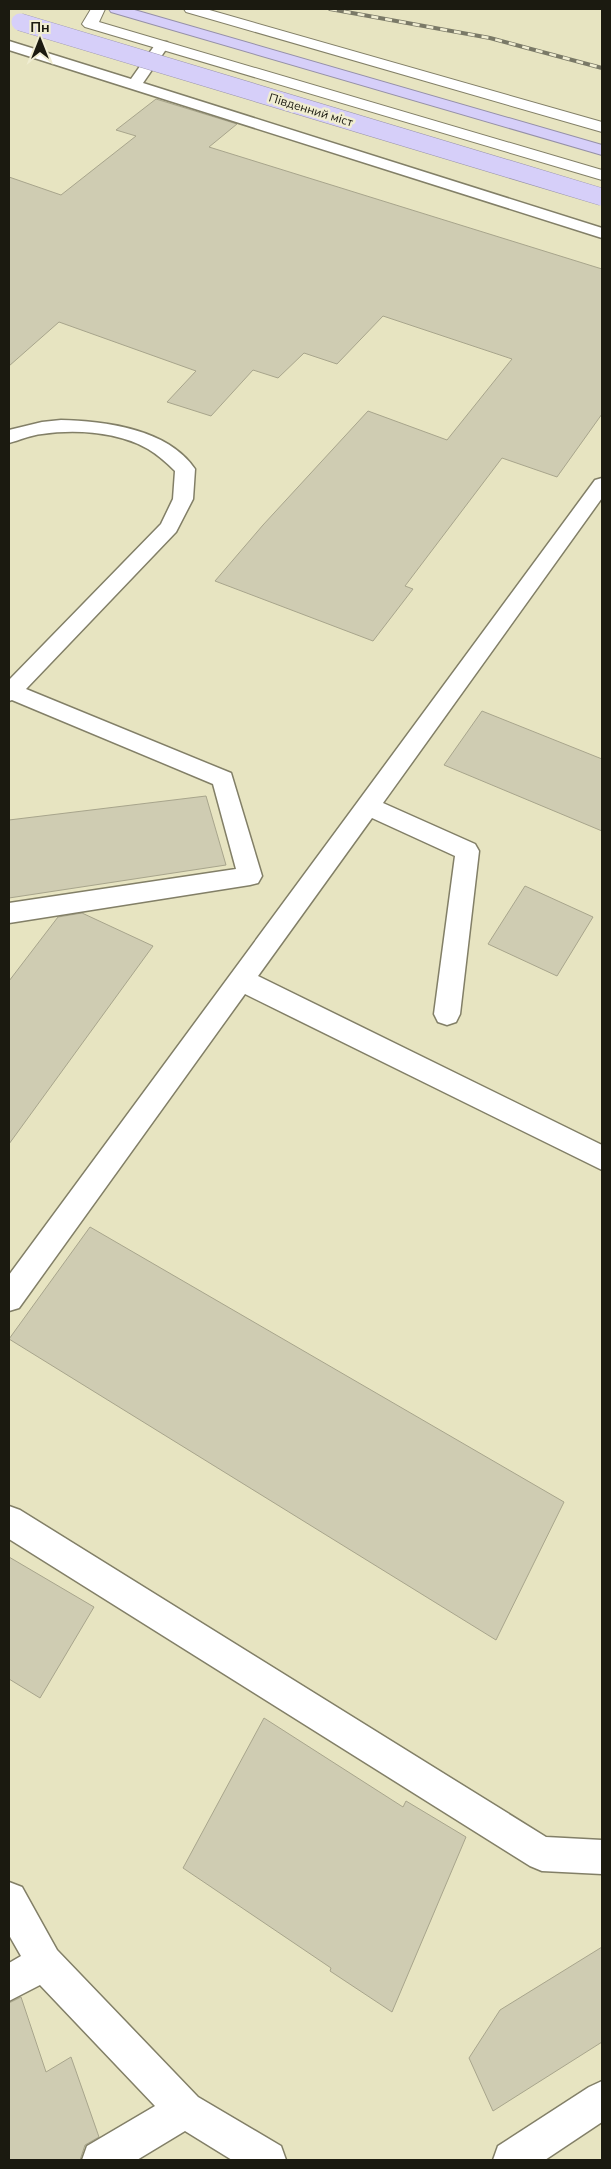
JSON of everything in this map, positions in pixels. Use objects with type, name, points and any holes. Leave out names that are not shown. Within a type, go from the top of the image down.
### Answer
[{"type":"highway","points":[[116,9],[602,150]]},
{"type":"highway","name":"Південний міст","points":[[14,21],[602,198]]},
{"type":"street","points":[[98,9],[90,24],[602,175]]},
{"type":"street","points":[[191,9],[602,127]]},
{"type":"lane","points":[[9,45],[602,233]]},
{"type":"lane","points":[[134,84],[162,45]]},
{"type":"lane","points":[[9,438],[24,430],[64,426],[110,430],[153,443],[185,469],[183,499],[169,527],[10,692],[223,779],[250,876],[9,913]]},
{"type":"lane","points":[[9,1298],[602,484]]},
{"type":"lane","points":[[368,806],[466,851],[447,1014]]},
{"type":"lane","points":[[241,980],[602,1158]]},
{"type":"lane","points":[[9,1521],[542,1854],[602,1857]]},
{"type":"lane","points":[[9,1900],[44,1963],[185,2110],[267,2160]]},
{"type":"lane","points":[[9,1983],[44,1963]]},
{"type":"lane","points":[[512,2160],[602,2100]]},
{"type":"lane","points":[[101,2160],[185,2110]]},
{"type":"shaded area","points":[[9,9],[602,9],[602,2160],[9,2160]]},
{"type":"building","points":[[156,99],[237,124],[209,147],[602,269],[602,414],[557,477],[502,458],[405,586],[413,589],[373,641],[215,581],[263,525],[368,411],[447,440],[512,359],[383,316],[337,364],[304,353],[278,378],[253,370],[211,416],[167,402],[196,371],[59,322],[9,366],[9,177],[61,195],[136,136],[116,130]]},
{"type":"building","points":[[482,711],[602,759],[602,831],[444,765]]},
{"type":"building","points":[[206,796],[226,865],[9,898],[9,820]]},
{"type":"building","points":[[525,886],[593,917],[557,976],[488,944]]},
{"type":"building","points":[[82,913],[153,946],[9,1144],[9,981],[58,917]]},
{"type":"building","points":[[90,1227],[564,1502],[496,1640],[9,1339]]},
{"type":"building","points":[[9,1557],[94,1607],[40,1698],[9,1679]]},
{"type":"building","points":[[264,1718],[403,1807],[406,1801],[466,1837],[392,2012],[330,1971],[331,1968],[183,1868]]},
{"type":"building","points":[[602,1947],[602,2042],[493,2111],[469,2058],[500,2010]]},
{"type":"building","points":[[21,1997],[46,2072],[71,2057],[99,2137],[85,2145],[80,2160],[9,2160],[9,2003]]},
{"type":"railway","points":[[330,9],[490,38],[602,68]]}]
